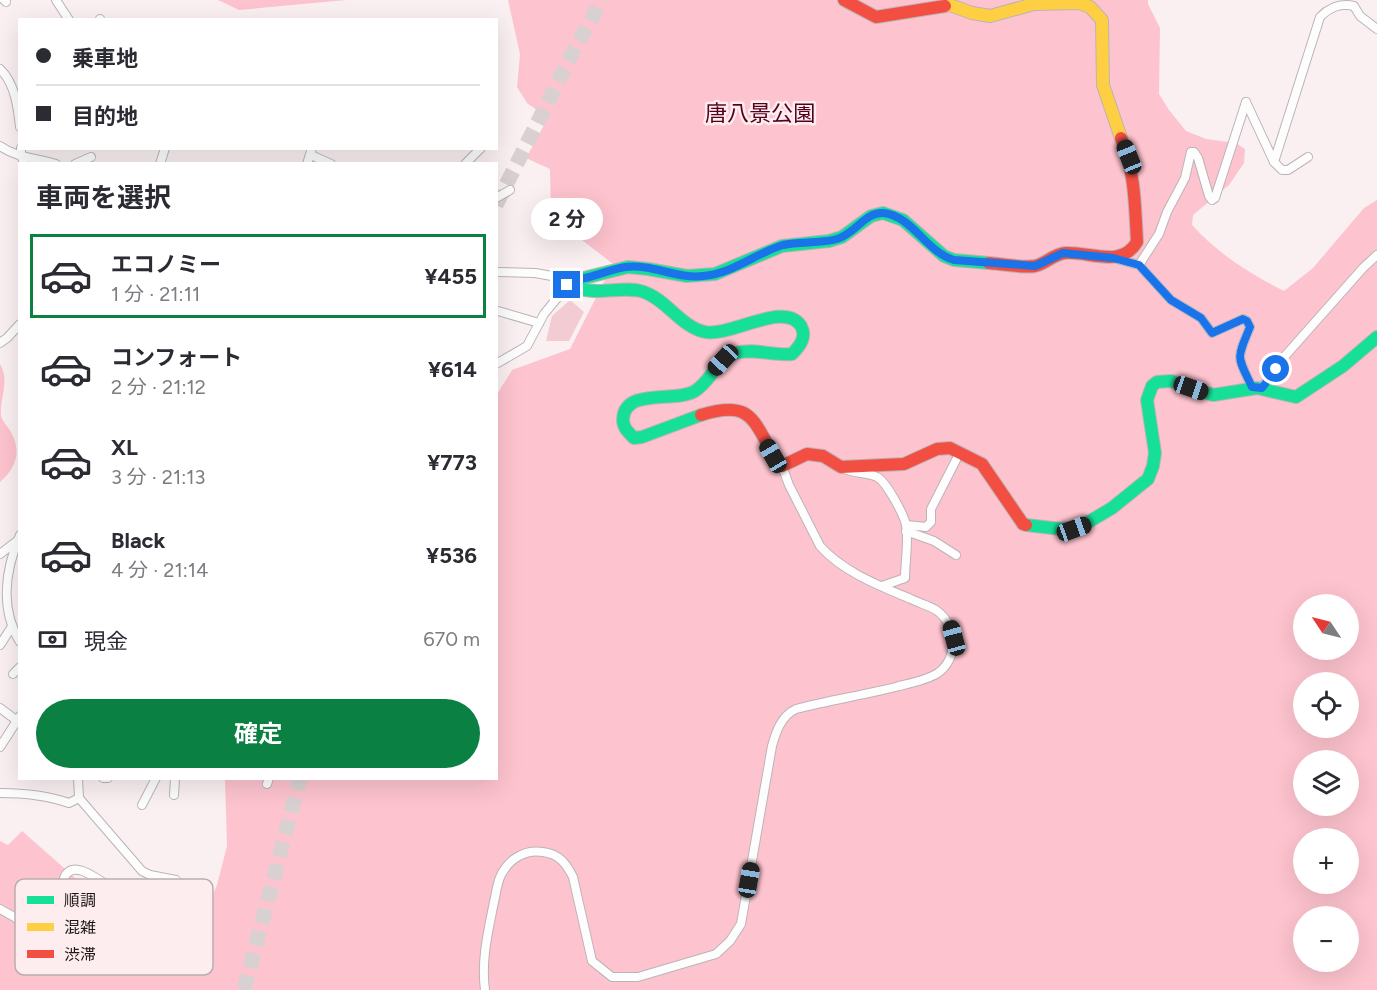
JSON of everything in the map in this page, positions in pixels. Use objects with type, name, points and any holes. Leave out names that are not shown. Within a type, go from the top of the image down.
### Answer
[{"type":"street","points":[[56,0],[68,18]]},
{"type":"street","points":[[844,0],[876,16],[950,6],[990,16],[1034,4],[1079,3],[1096,12],[1102,20],[1104,34],[1103,85],[1129,157],[1137,219],[1137,242],[1133,249],[1113,258]]},
{"type":"street","points":[[1274,162],[1320,17],[1329,8],[1354,6],[1360,16],[1377,29]]},
{"type":"street","points":[[0,69],[16,86],[18,108]]},
{"type":"street","points":[[1139,265],[1159,234],[1167,212],[1185,178],[1191,152],[1197,155],[1206,189],[1214,200],[1246,102],[1274,162],[1284,170],[1308,158]]},
{"type":"street","points":[[0,146],[12,153],[50,162]]},
{"type":"street","points":[[467,162],[479,150]]},
{"type":"street","points":[[310,156],[326,162]]},
{"type":"street","points":[[80,162],[91,157]]},
{"type":"street","points":[[498,197],[510,190]]},
{"type":"street","points":[[498,272],[535,273],[564,279],[580,279],[597,277],[626,267],[650,268],[691,277],[705,276],[744,263],[763,252],[781,246],[836,240],[849,234],[864,220],[880,213],[893,215],[905,222],[943,257],[954,260],[1035,266],[1063,253],[1113,258],[1139,265],[1171,300],[1201,318],[1212,333],[1243,319],[1247,321],[1250,327],[1239,354],[1241,366],[1257,388]]},
{"type":"street","points":[[1257,388],[1377,255]]},
{"type":"street","points":[[498,363],[527,346],[550,306],[563,291],[564,279]]},
{"type":"street","points":[[485,990],[482,970],[501,876],[511,861],[530,852],[540,851],[557,855],[567,864],[573,877],[592,961],[612,977],[638,977],[665,971],[716,954],[730,941],[741,924],[772,746],[777,730],[785,717],[796,709],[916,682],[939,672],[949,661],[953,650],[954,638],[950,626],[936,610],[882,586],[841,564],[820,546],[789,485],[782,466],[773,456],[750,419],[740,409],[725,408],[699,415],[642,437],[634,438],[624,430],[622,415],[626,407],[636,400],[688,394],[698,389],[723,360],[734,354],[744,352],[792,354],[802,343],[804,337],[801,325],[795,320],[779,316],[735,330],[705,332],[658,299],[645,293],[628,289],[594,291],[571,288],[564,279]]},
{"type":"street","points":[[498,310],[539,323]]},
{"type":"street","points":[[0,343],[18,326]]},
{"type":"street","points":[[841,466],[904,464],[937,449],[950,448],[982,464],[1023,524],[1074,529],[1092,522],[1148,478],[1153,467],[1155,452],[1147,398],[1154,384],[1167,381],[1209,394],[1220,395],[1257,388],[1296,398],[1342,366],[1377,337]]},
{"type":"street","points":[[782,466],[807,454],[823,456],[850,473],[876,476],[882,480],[906,528],[905,578],[882,586]]},
{"type":"street","points":[[906,528],[926,527],[931,522],[931,509],[956,460]]},
{"type":"street","points":[[906,528],[934,541],[956,555]]},
{"type":"street","points":[[0,554],[18,538]]},
{"type":"street","points":[[18,538],[4,591],[11,628],[18,639]]},
{"type":"street","points":[[0,645],[11,628]]},
{"type":"street","points":[[0,708],[18,718],[0,747]]},
{"type":"street","points":[[78,780],[79,798],[142,871],[171,879]]},
{"type":"street","points":[[142,805],[155,780]]},
{"type":"street","points":[[174,795],[175,780]]},
{"type":"street","points":[[0,793],[25,793],[69,803],[79,798]]},
{"type":"street","points":[[64,879],[66,873],[72,870],[84,872],[96,879]]},
{"type":"street","points":[[0,909],[15,917]]},
{"type":"shaded area","points":[[570,300],[584,312],[569,341],[546,341],[552,316]]},
{"type":"green space","points":[[218,0],[346,0],[239,10]]},
{"type":"green space","name":"唐八景公園","points":[[508,0],[1148,0],[1160,28],[1159,94],[1169,110],[1186,131],[1206,139],[1236,143],[1245,149],[1244,163],[1229,185],[1193,215],[1192,225],[1212,245],[1247,270],[1284,291],[1313,268],[1364,208],[1377,200],[1377,990],[0,990],[0,841],[8,845],[22,831],[76,879],[15,879],[15,975],[213,975],[213,894],[227,846],[225,780],[498,780],[498,392],[512,370],[570,349],[613,264],[551,216],[550,169],[526,158],[548,118],[527,103],[517,87],[520,54]]},
{"type":"green space","points":[[0,364],[4,377],[1,415],[14,439],[17,453],[10,471],[0,482]]},
{"type":"tunnel","points":[[498,201],[575,48],[602,0]]},
{"type":"tunnel","points":[[244,990],[299,780]]},
{"type":"traffic: fast","points":[[580,279],[628,267],[687,276],[715,274],[782,246],[829,241],[842,237],[871,216],[883,213],[903,220],[944,256],[954,260],[989,263]]},
{"type":"traffic: fast","points":[[564,279],[571,288],[644,292],[660,301],[689,325],[705,332],[729,330],[757,321],[783,317],[793,319],[801,326],[803,338],[792,354],[750,351],[736,353],[724,360],[695,391],[676,396],[642,399],[632,403],[626,409],[623,422],[634,438],[701,415]]},
{"type":"traffic: fast","points":[[1026,525],[1061,529],[1080,527],[1112,508],[1148,479],[1155,453],[1147,400],[1152,386],[1157,382],[1171,381],[1213,395],[1257,388],[1296,397],[1343,366],[1377,337]]},
{"type":"traffic: slow","points":[[945,6],[950,5],[972,13],[990,16],[1034,4],[1079,3],[1090,7],[1102,20],[1103,85],[1121,138]]},
{"type":"traffic: jam","points":[[844,0],[876,17],[945,6]]},
{"type":"traffic: jam","points":[[989,263],[1030,266],[1039,265],[1065,253],[1114,257],[1130,250],[1137,242],[1135,202],[1132,176],[1121,138]]},
{"type":"traffic: jam","points":[[701,415],[720,410],[744,413],[758,428],[782,466],[807,454],[823,456],[841,467],[904,464],[937,449],[950,448],[982,464],[1023,524],[1026,525]]},
{"type":"route","points":[[567,285],[564,279],[597,277],[626,267],[650,268],[691,277],[705,276],[724,271],[763,252],[791,243],[836,240],[854,231],[864,220],[880,213],[893,215],[905,222],[943,257],[954,260],[1035,266],[1063,253],[1113,258],[1139,265],[1171,300],[1201,318],[1212,333],[1231,323],[1243,319],[1247,321],[1250,327],[1239,354],[1241,366],[1252,387],[1262,388],[1276,369]]}]
